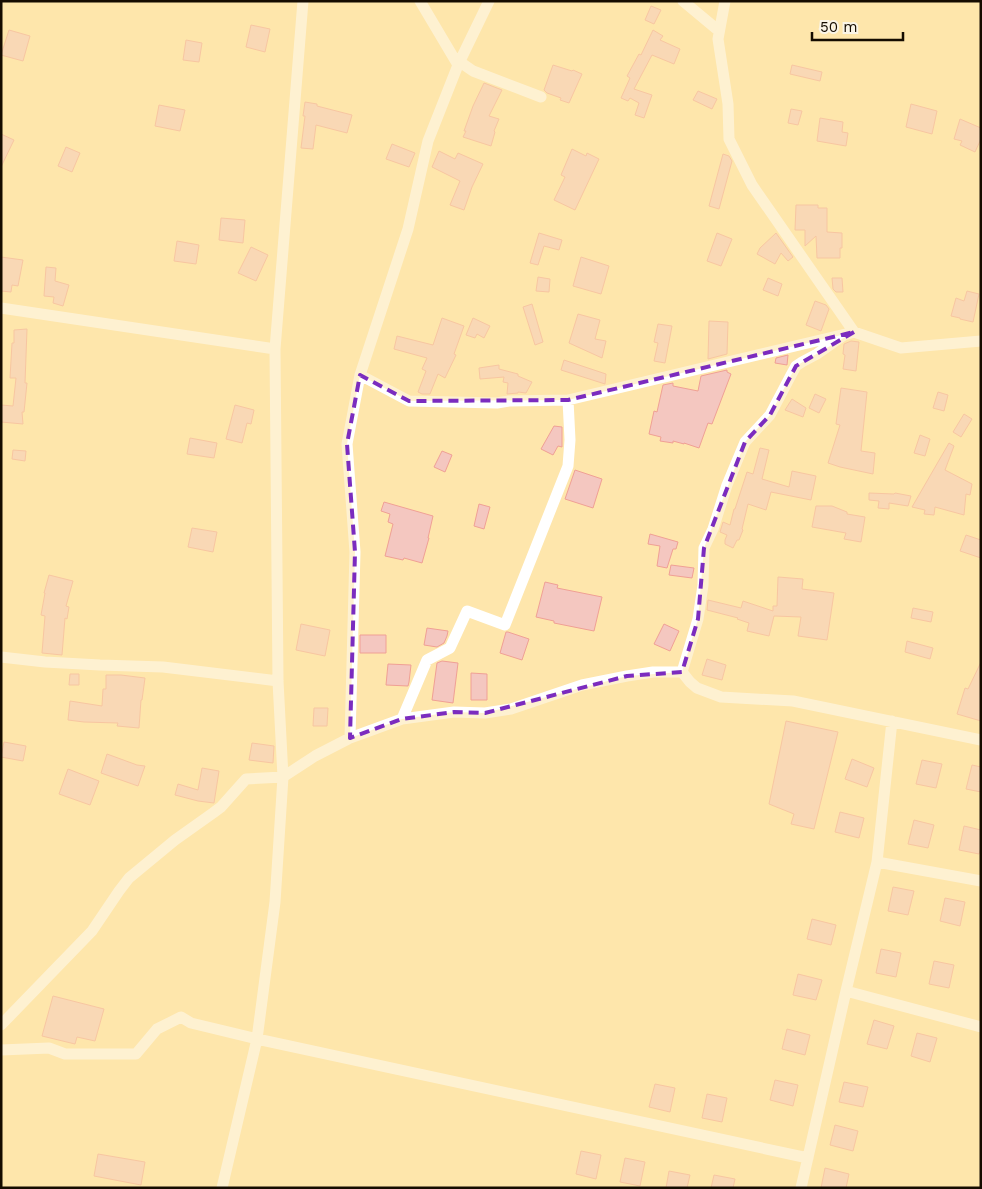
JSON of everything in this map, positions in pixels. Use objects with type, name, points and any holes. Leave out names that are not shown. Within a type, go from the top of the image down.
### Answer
[{"type":"street","points":[[222,1188],[257,1039],[275,902],[283,777],[278,681],[276,349],[303,1]]},
{"type":"street","points":[[420,1],[458,64]]},
{"type":"street","points":[[350,738],[355,552],[347,444],[360,375],[408,228],[428,141],[458,64],[488,1]]},
{"type":"street","points":[[683,1],[719,31]]},
{"type":"street","points":[[725,1],[718,39],[728,104],[729,139],[752,186],[854,332]]},
{"type":"street","points":[[458,64],[460,62],[473,71],[541,97]]},
{"type":"street","points":[[1,308],[276,349]]},
{"type":"street","points":[[360,375],[409,402],[497,403],[568,400],[854,332],[901,348],[981,341]]},
{"type":"street","points":[[682,672],[698,620],[703,585],[704,548],[713,529],[727,485],[745,442],[770,415],[796,366],[844,336],[854,332]]},
{"type":"street","points":[[402,719],[427,660],[450,648],[467,611],[505,625],[568,466],[570,440],[568,400]]},
{"type":"street","points":[[1,657],[100,665],[163,667],[278,681]]},
{"type":"street","points":[[1,1025],[92,932],[119,891],[130,878],[176,840],[213,814],[246,779],[283,777],[316,756],[350,738],[402,719],[454,712],[485,713],[510,709],[591,683],[653,672],[682,672]]},
{"type":"street","points":[[682,672],[697,688],[722,696],[793,701],[981,740]]},
{"type":"street","points":[[801,1188],[877,862],[892,721]]},
{"type":"street","points":[[877,862],[981,881]]},
{"type":"street","points":[[846,991],[981,1027]]},
{"type":"street","points":[[1,1050],[48,1048],[65,1054],[136,1054],[157,1029],[180,1017],[191,1023],[257,1039],[808,1158]]},
{"type":"highlighted area","points":[[854,332],[796,366],[770,415],[745,442],[704,548],[698,619],[682,672],[627,676],[485,713],[454,712],[402,719],[350,738],[355,552],[347,444],[360,375],[409,401],[568,400]]},
{"type":"building","points":[[651,6],[661,10],[654,24],[645,20]]},
{"type":"building","points":[[251,25],[270,29],[265,52],[246,47]]},
{"type":"building","points":[[9,30],[30,36],[23,61],[1,55]]},
{"type":"building","points":[[653,30],[663,36],[660,40],[680,49],[674,64],[652,55],[634,89],[652,95],[644,118],[635,115],[639,103],[630,98],[628,101],[621,98],[630,78],[627,76],[639,54],[641,55]]},
{"type":"building","points":[[186,40],[202,43],[199,62],[183,60]]},
{"type":"building","points":[[553,65],[582,74],[569,103],[544,90]]},
{"type":"building","points":[[792,65],[822,72],[820,81],[790,74]]},
{"type":"building","points":[[484,83],[502,90],[489,116],[499,119],[491,146],[463,137],[473,106]]},
{"type":"building","points":[[698,91],[717,99],[712,109],[693,100]]},
{"type":"building","points":[[305,102],[352,115],[347,133],[316,125],[313,149],[301,148]]},
{"type":"building","points":[[911,104],[937,111],[932,134],[906,127]]},
{"type":"building","points":[[159,105],[185,110],[180,131],[155,126]]},
{"type":"building","points":[[791,109],[802,111],[798,125],[788,123]]},
{"type":"building","points":[[820,118],[843,122],[842,132],[848,133],[846,146],[817,141]]},
{"type":"building","points":[[960,119],[981,128],[981,139],[975,152],[960,145],[962,141],[954,139]]},
{"type":"building","points":[[1,134],[14,140],[1,167]]},
{"type":"building","points":[[392,144],[415,153],[409,167],[386,159]]},
{"type":"building","points":[[66,147],[80,153],[72,172],[58,166]]},
{"type":"building","points":[[572,149],[586,156],[587,153],[599,159],[575,210],[554,200],[565,177],[561,175]]},
{"type":"building","points":[[439,151],[455,159],[458,153],[483,164],[464,210],[450,205],[460,181],[432,167]]},
{"type":"building","points":[[723,154],[729,156],[732,161],[719,209],[709,206]]},
{"type":"building","points":[[796,205],[818,205],[818,208],[827,208],[827,232],[842,233],[840,258],[817,258],[816,236],[805,246],[805,230],[795,230]]},
{"type":"building","points":[[221,218],[245,220],[243,243],[219,240]]},
{"type":"building","points":[[539,233],[562,240],[559,250],[544,246],[538,265],[530,263]]},
{"type":"building","points":[[717,233],[732,239],[721,266],[707,261]]},
{"type":"building","points":[[776,233],[793,257],[788,261],[781,253],[775,264],[757,254],[760,248]]},
{"type":"building","points":[[177,241],[199,245],[196,264],[174,261]]},
{"type":"building","points":[[251,247],[268,255],[256,281],[238,273]]},
{"type":"building","points":[[1,257],[23,260],[18,286],[12,285],[11,292],[1,291]]},
{"type":"building","points":[[581,257],[609,266],[601,294],[573,286]]},
{"type":"building","points":[[46,267],[56,268],[55,281],[69,285],[63,306],[53,303],[54,297],[44,296]]},
{"type":"building","points":[[538,277],[550,279],[549,292],[536,291]]},
{"type":"building","points":[[768,278],[782,284],[778,296],[763,290]]},
{"type":"building","points":[[832,278],[842,278],[843,292],[836,292],[833,289]]},
{"type":"building","points":[[967,291],[979,294],[973,322],[951,316],[956,298],[964,301]]},
{"type":"building","points":[[815,301],[826,305],[829,309],[821,331],[806,325]]},
{"type":"building","points":[[532,304],[543,342],[535,345],[523,307]]},
{"type":"building","points":[[578,314],[600,320],[595,339],[606,341],[602,358],[569,343]]},
{"type":"building","points":[[442,318],[464,326],[454,354],[456,355],[445,378],[438,374],[430,394],[422,394],[418,392],[426,371],[422,369],[427,358],[394,349],[397,336],[433,345]]},
{"type":"building","points":[[473,318],[490,326],[484,338],[477,334],[475,338],[466,335]]},
{"type":"building","points":[[709,321],[728,322],[727,354],[708,359]]},
{"type":"building","points":[[658,324],[672,326],[665,363],[654,361],[658,343],[654,342]]},
{"type":"building","points":[[27,329],[25,383],[27,383],[24,412],[22,412],[23,424],[1,422],[1,405],[13,406],[16,378],[10,378],[14,330]]},
{"type":"building","points":[[851,341],[859,342],[856,371],[843,369],[844,344]]},
{"type":"building","points":[[788,355],[787,365],[775,363],[776,358]]},
{"type":"building","points":[[564,360],[606,374],[605,384],[561,370]]},
{"type":"building","points":[[499,365],[499,369],[518,374],[518,376],[532,382],[526,393],[507,394],[508,383],[503,382],[504,377],[480,379],[479,368]]},
{"type":"building","points":[[727,370],[731,374],[712,424],[708,423],[699,448],[673,441],[673,443],[660,441],[661,437],[649,434],[654,411],[657,412],[663,385],[673,383],[673,386],[698,391],[701,376]]},
{"type":"building","points":[[841,388],[867,392],[861,451],[875,453],[873,474],[828,463],[840,425],[836,424]]},
{"type":"building","points":[[938,392],[948,395],[944,411],[933,408]]},
{"type":"building","points":[[815,394],[826,399],[819,413],[809,408]]},
{"type":"building","points":[[792,399],[806,408],[803,417],[785,410]]},
{"type":"building","points":[[235,405],[254,410],[251,424],[247,423],[242,443],[226,439]]},
{"type":"building","points":[[964,414],[972,419],[961,437],[953,432]]},
{"type":"building","points":[[554,426],[562,427],[562,447],[558,446],[553,455],[541,449]]},
{"type":"building","points":[[920,435],[930,439],[925,456],[914,453]]},
{"type":"building","points":[[190,438],[217,443],[214,458],[187,454]]},
{"type":"building","points":[[949,443],[954,446],[945,470],[972,484],[970,495],[966,494],[964,515],[935,507],[934,515],[924,514],[925,510],[912,507]]},
{"type":"building","points":[[760,448],[769,450],[762,479],[789,487],[792,471],[816,476],[811,500],[771,492],[766,510],[748,504],[743,530],[733,548],[725,544],[727,535],[720,532],[723,522],[730,525],[747,472],[753,474]]},
{"type":"building","points":[[13,450],[26,451],[25,461],[12,459]]},
{"type":"building","points":[[442,451],[452,455],[445,472],[434,467]]},
{"type":"building","points":[[575,470],[602,479],[593,508],[565,499]]},
{"type":"building","points":[[869,493],[895,493],[911,496],[908,506],[889,503],[889,509],[878,508],[879,501],[869,500]]},
{"type":"building","points":[[384,502],[433,516],[422,563],[404,558],[403,560],[385,556],[393,524],[388,522],[390,514],[381,511]]},
{"type":"building","points":[[479,504],[490,507],[484,529],[474,526]]},
{"type":"building","points":[[816,506],[832,506],[847,512],[847,514],[865,517],[861,542],[844,539],[846,533],[812,527]]},
{"type":"building","points":[[192,528],[217,532],[213,552],[188,547]]},
{"type":"building","points":[[650,534],[678,542],[676,549],[673,549],[667,568],[657,566],[660,546],[648,544]]},
{"type":"building","points":[[966,535],[981,540],[981,558],[960,551]]},
{"type":"building","points":[[671,565],[694,568],[692,578],[669,575]]},
{"type":"building","points":[[49,575],[73,581],[66,606],[69,607],[67,619],[65,618],[62,655],[42,653],[45,616],[41,615]]},
{"type":"building","points":[[778,577],[803,579],[802,589],[834,593],[827,640],[798,636],[801,617],[774,616],[769,636],[747,631],[749,623],[738,618],[707,610],[708,600],[741,608],[743,601],[773,611],[773,606],[777,606]]},
{"type":"building","points":[[545,582],[558,585],[557,588],[602,597],[594,631],[554,623],[554,621],[536,617]]},
{"type":"building","points":[[913,608],[933,612],[931,622],[911,618]]},
{"type":"building","points":[[301,624],[330,630],[325,656],[296,650]]},
{"type":"building","points":[[664,624],[679,631],[670,651],[654,644]]},
{"type":"building","points":[[427,628],[448,631],[444,643],[437,647],[424,645]]},
{"type":"building","points":[[506,632],[529,639],[522,660],[500,653]]},
{"type":"building","points":[[360,635],[386,635],[386,653],[360,653]]},
{"type":"building","points":[[907,641],[933,648],[930,659],[905,652]]},
{"type":"building","points":[[707,659],[726,665],[722,680],[702,675]]},
{"type":"building","points":[[442,661],[458,663],[453,703],[432,700],[437,663]]},
{"type":"building","points":[[981,662],[981,721],[957,714],[965,688],[968,689]]},
{"type":"building","points":[[388,664],[411,665],[408,686],[386,685]]},
{"type":"building","points":[[471,673],[487,674],[487,700],[471,700]]},
{"type":"building","points":[[70,674],[79,674],[79,685],[69,685]]},
{"type":"building","points":[[106,675],[145,678],[139,728],[117,726],[118,723],[68,720],[70,701],[102,706],[103,689],[106,689]]},
{"type":"building","points":[[314,708],[328,708],[327,726],[313,726]]},
{"type":"building","points":[[786,721],[838,732],[814,829],[791,824],[794,814],[769,804]]},
{"type":"building","points":[[4,742],[26,746],[23,761],[1,757]]},
{"type":"building","points":[[252,743],[274,746],[273,763],[249,760]]},
{"type":"building","points":[[107,754],[145,766],[138,786],[101,773]]},
{"type":"building","points":[[852,759],[874,768],[867,787],[845,779]]},
{"type":"building","points":[[922,760],[942,764],[936,788],[916,784]]},
{"type":"building","points":[[972,765],[981,767],[981,792],[966,789]]},
{"type":"building","points":[[202,768],[219,771],[214,803],[175,795],[178,784],[198,790]]},
{"type":"building","points":[[68,769],[99,781],[90,805],[59,794]]},
{"type":"building","points":[[840,812],[864,818],[859,838],[835,832]]},
{"type":"building","points":[[914,820],[934,825],[928,848],[908,844]]},
{"type":"building","points":[[964,826],[981,830],[979,854],[959,850]]},
{"type":"building","points":[[893,887],[914,891],[908,915],[888,911]]},
{"type":"building","points":[[945,898],[965,902],[960,926],[940,921]]},
{"type":"building","points":[[812,919],[836,925],[831,945],[807,939]]},
{"type":"building","points":[[881,949],[901,953],[896,977],[876,973]]},
{"type":"building","points":[[934,961],[954,965],[949,988],[929,984]]},
{"type":"building","points":[[798,974],[822,980],[816,1000],[793,995]]},
{"type":"building","points":[[53,996],[104,1009],[95,1041],[77,1037],[75,1044],[42,1036]]},
{"type":"building","points":[[874,1020],[894,1026],[887,1049],[867,1044]]},
{"type":"building","points":[[787,1029],[810,1035],[805,1055],[782,1049]]},
{"type":"building","points":[[917,1033],[937,1038],[930,1062],[911,1056]]},
{"type":"building","points":[[775,1080],[798,1085],[793,1106],[770,1100]]},
{"type":"building","points":[[844,1082],[868,1087],[863,1107],[839,1102]]},
{"type":"building","points":[[655,1084],[675,1088],[670,1112],[649,1107]]},
{"type":"building","points":[[707,1094],[727,1098],[722,1122],[702,1118]]},
{"type":"building","points":[[835,1125],[858,1131],[853,1151],[830,1145]]},
{"type":"building","points":[[581,1151],[601,1155],[596,1179],[576,1174]]},
{"type":"building","points":[[98,1154],[145,1162],[141,1185],[94,1176]]},
{"type":"building","points":[[625,1158],[645,1162],[640,1186],[620,1182]]},
{"type":"building","points":[[825,1168],[849,1174],[846,1188],[821,1188]]},
{"type":"building","points":[[669,1171],[690,1175],[687,1188],[666,1188]]},
{"type":"building","points":[[714,1175],[735,1179],[733,1188],[711,1188]]}]
